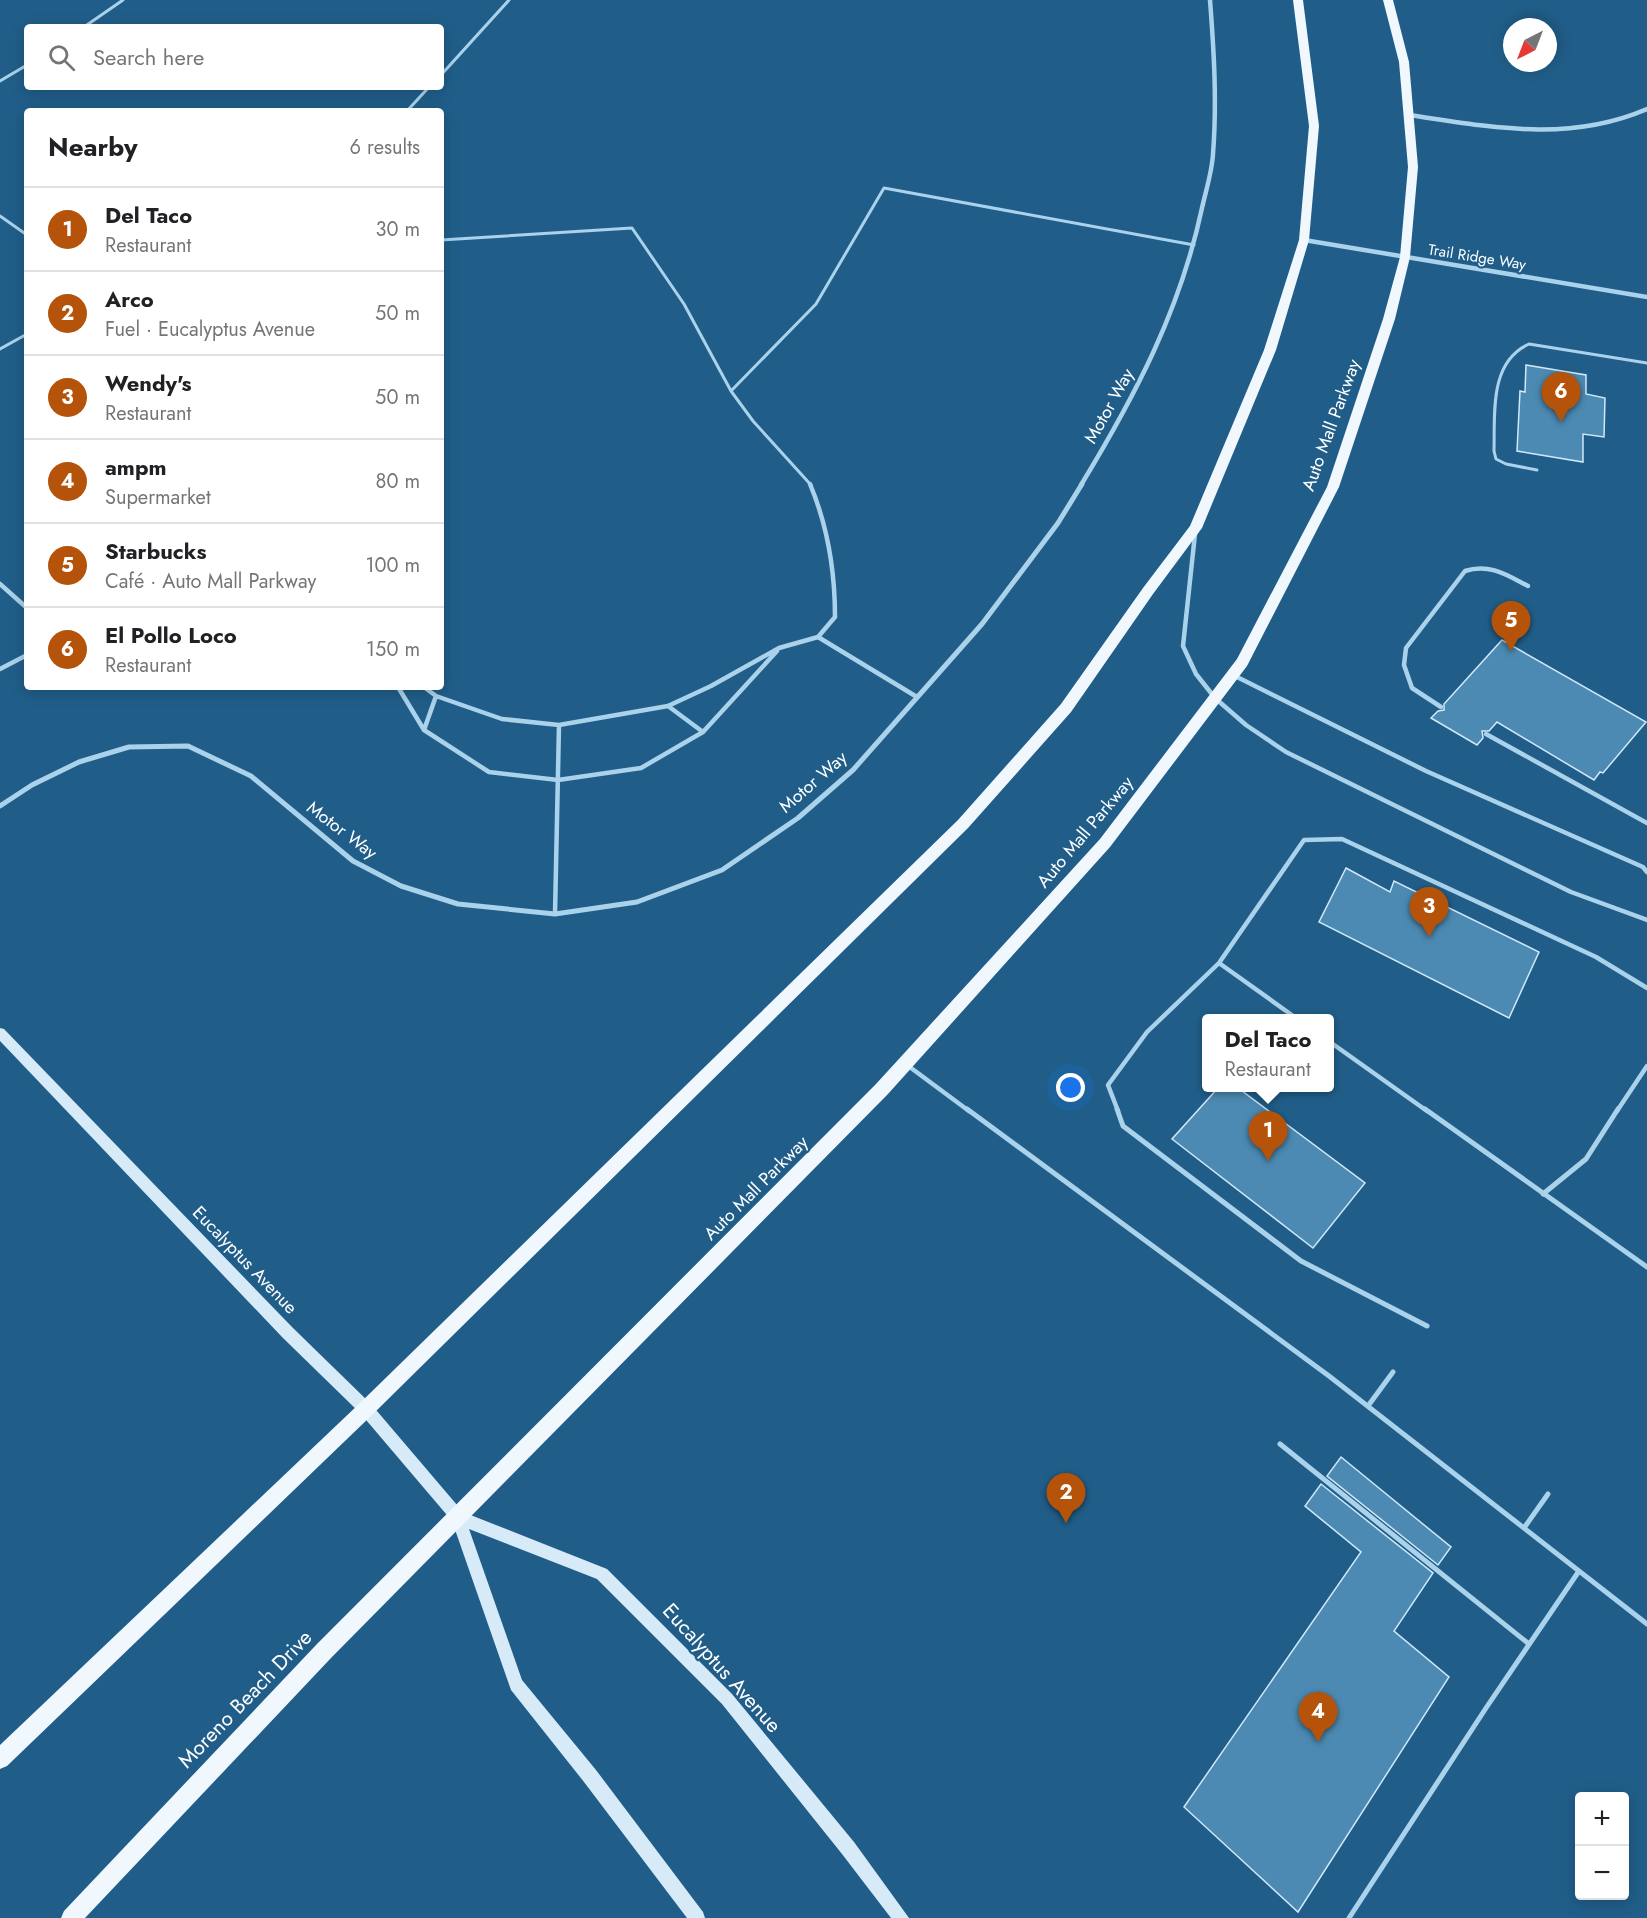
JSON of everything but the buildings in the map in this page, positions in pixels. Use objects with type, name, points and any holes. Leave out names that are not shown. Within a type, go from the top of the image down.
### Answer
[{"type":"main road","points":[[0,1759],[366,1409],[963,824],[1066,708],[1148,591],[1196,528],[1270,350],[1304,240],[1314,126],[1298,0]]},
{"type":"main road","name":"Auto Mall Parkway","points":[[458,1517],[904,1064],[1105,843],[1242,662],[1333,487],[1389,319],[1405,257],[1413,167],[1404,62],[1388,0]]},
{"type":"main road","name":"Eucalyptus Avenue","points":[[0,1033],[288,1333],[366,1409],[458,1517],[516,1685],[590,1776],[697,1918]]},
{"type":"main road","name":"Eucalyptus Avenue","points":[[458,1517],[602,1574],[727,1699],[848,1848],[901,1918]]},
{"type":"main road","name":"Moreno Beach Drive","points":[[71,1918],[324,1651],[458,1517]]},
{"type":"street","name":"Motor Way","points":[[0,807],[32,785],[79,762],[129,747],[188,746],[251,776],[353,861],[400,886],[458,904],[555,914],[638,902],[722,870],[798,818],[853,770],[982,624],[1064,513],[1117,426],[1158,346],[1194,245],[1213,157],[1216,82],[1210,0]]},
{"type":"street","points":[[1409,115],[1517,131],[1598,127],[1647,109]]},
{"type":"street","name":"Trail Ridge Way","points":[[1304,240],[1647,297]]},
{"type":"lane","points":[[88,24],[123,0]]},
{"type":"lane","points":[[444,72],[509,0]]},
{"type":"lane","points":[[0,81],[24,67]]},
{"type":"lane","points":[[410,108],[426,90]]},
{"type":"lane","points":[[731,391],[816,304],[884,188],[1194,245]]},
{"type":"lane","points":[[0,216],[24,233]]},
{"type":"lane","points":[[428,690],[436,696],[502,719],[559,724],[668,706],[711,686],[779,648],[818,637],[835,617],[835,580],[823,514],[810,483],[753,421],[731,391],[684,304],[632,228],[444,240]]},
{"type":"lane","points":[[0,349],[24,336]]},
{"type":"lane","points":[[1537,470],[1506,464],[1496,459],[1494,450],[1500,373],[1511,354],[1519,347],[1529,344],[1647,363]]},
{"type":"lane","points":[[1196,528],[1183,646],[1196,674],[1215,698],[1246,725],[1286,752],[1571,892],[1647,921]]},
{"type":"lane","points":[[1441,707],[1412,688],[1404,665],[1406,648],[1466,571],[1476,566],[1494,568],[1528,586]]},
{"type":"lane","points":[[0,584],[24,605]]},
{"type":"lane","points":[[818,637],[917,697]]},
{"type":"lane","points":[[400,690],[424,730],[489,771],[558,780],[641,768],[703,732],[779,648]]},
{"type":"lane","points":[[0,669],[24,657]]},
{"type":"lane","points":[[1233,674],[1426,771],[1642,867],[1647,872]]},
{"type":"lane","points":[[424,730],[436,696]]},
{"type":"lane","points":[[668,706],[703,732]]},
{"type":"lane","points":[[555,914],[559,724]]},
{"type":"lane","points":[[1486,734],[1647,822]]},
{"type":"lane","points":[[1427,1326],[1301,1261],[1123,1126],[1108,1085],[1147,1032],[1219,963],[1304,840],[1342,839],[1596,957],[1647,988]]},
{"type":"lane","points":[[1219,963],[1290,1014]]},
{"type":"lane","points":[[1334,1046],[1647,1267]]},
{"type":"lane","points":[[904,1064],[1368,1406],[1647,1624]]},
{"type":"lane","points":[[1543,1194],[1586,1159],[1647,1066]]},
{"type":"lane","points":[[1368,1406],[1393,1372]]},
{"type":"lane","points":[[1280,1444],[1529,1644]]},
{"type":"lane","points":[[1524,1528],[1548,1494]]},
{"type":"lane","points":[[1349,1918],[1579,1571]]},
{"type":"place","name":"El Pollo Loco","points":[[1561,422]]},
{"type":"place","name":"Starbucks","points":[[1511,651]]},
{"type":"place","name":"Wendy's","points":[[1429,937]]},
{"type":"place","name":"Del Taco","points":[[1268,1161]]},
{"type":"place","name":"Arco","points":[[1066,1523]]},
{"type":"place","name":"ampm","points":[[1318,1742]]}]
